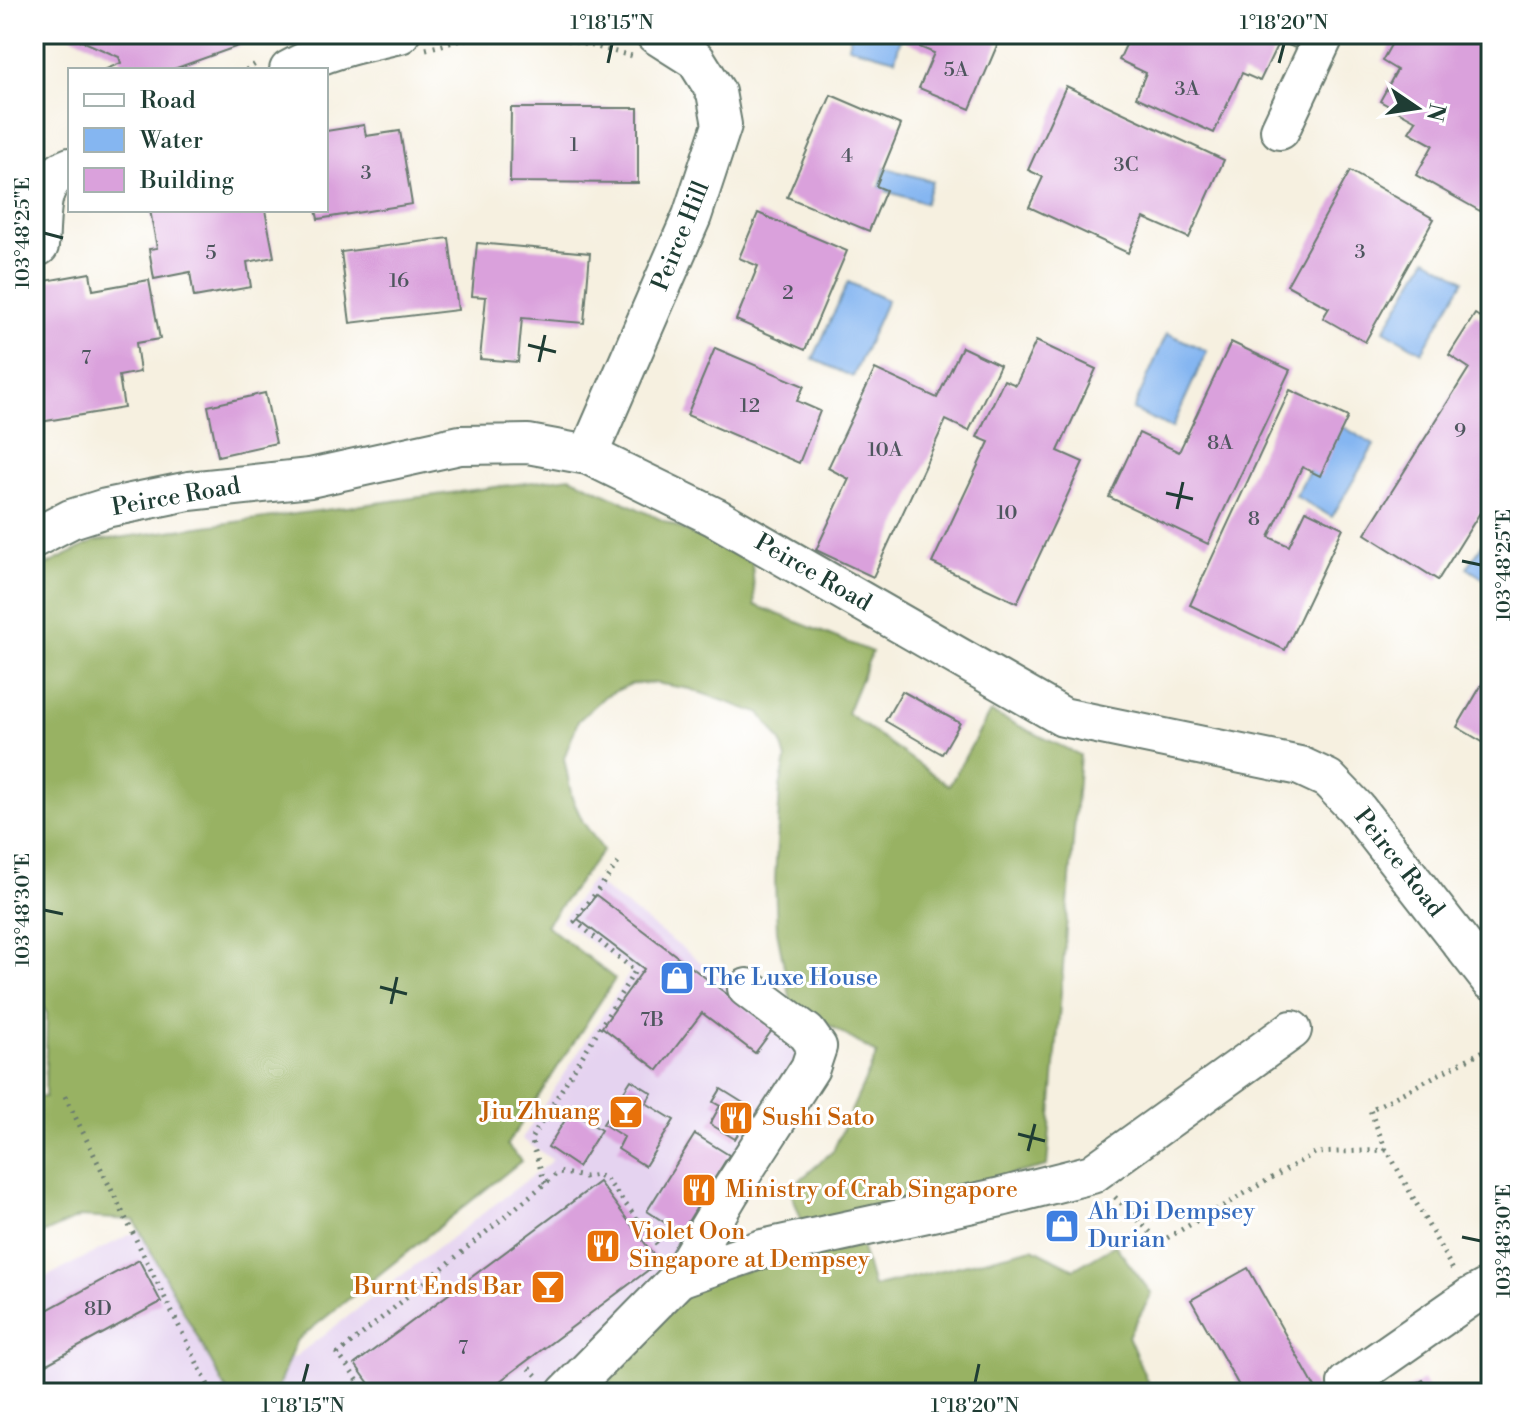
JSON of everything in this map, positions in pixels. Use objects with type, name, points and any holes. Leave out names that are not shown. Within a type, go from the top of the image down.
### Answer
[{"type":"street","points":[[1280,130],[1325,34]]},
{"type":"street","points":[[292,68],[336,48],[408,43]]},
{"type":"street","name":"Peirce Hill","points":[[588,455],[692,216],[722,125],[716,92],[696,60],[647,46]]},
{"type":"street","points":[[39,246],[48,182],[68,168]]},
{"type":"street","name":"Peirce Road","points":[[34,538],[71,519],[106,508],[189,491],[310,478],[460,445],[528,444],[588,455],[715,517],[1063,717],[1300,766],[1328,779],[1356,808],[1491,981]]},
{"type":"street","points":[[566,1393],[730,1192],[810,1068],[817,1047],[807,1033],[747,988]]},
{"type":"street","points":[[670,1264],[762,1249],[1092,1174],[1292,1030]]},
{"type":"street","points":[[1347,1383],[1480,1292]]},
{"type":"path","points":[[408,43],[486,34],[552,36],[647,46]]},
{"type":"path","points":[[545,1183],[531,1139],[635,971],[575,921],[618,863]]},
{"type":"path","points":[[1480,1292],[1387,1150],[1370,1110],[1491,1047]]},
{"type":"path","points":[[65,1096],[212,1393]]},
{"type":"path","points":[[1092,1174],[1160,1242],[1315,1153],[1387,1150]]},
{"type":"path","points":[[367,1393],[338,1354],[559,1172],[584,1177],[598,1175],[606,1179],[670,1264]]},
{"type":"shaded area","points":[[592,880],[806,1042],[664,1278],[549,1393],[34,1393],[34,1283],[176,1211],[292,1359],[553,1160],[522,1139],[631,971],[561,921]]},
{"type":"green space","points":[[570,477],[752,562],[755,605],[872,652],[847,713],[949,786],[990,712],[1080,755],[1047,1166],[803,1224],[790,1189],[833,1151],[877,1054],[791,1002],[777,931],[775,880],[780,787],[786,760],[781,742],[761,714],[690,689],[655,683],[631,684],[605,696],[578,721],[564,758],[572,798],[583,822],[603,850],[546,925],[615,979],[507,1145],[521,1161],[296,1341],[276,1392],[228,1393],[134,1220],[80,1217],[34,1238],[34,1097],[45,1097],[47,1014],[34,987],[34,571],[95,541]]},
{"type":"green space","points":[[861,1245],[873,1287],[1033,1248],[1074,1269],[1115,1245],[1152,1294],[1128,1336],[1152,1393],[601,1393],[663,1311],[694,1283]]},
{"type":"water","points":[[851,34],[888,34],[901,38],[895,59],[848,46]]},
{"type":"water","points":[[885,168],[932,181],[925,203],[879,189]]},
{"type":"water","points":[[1427,258],[1464,280],[1422,352],[1384,330]]},
{"type":"water","points":[[848,282],[887,300],[853,377],[813,359]]},
{"type":"water","points":[[1167,333],[1207,351],[1172,428],[1133,410]]},
{"type":"water","points":[[1337,423],[1374,445],[1332,517],[1295,496]]},
{"type":"water","points":[[1491,531],[1491,572],[1486,580],[1467,568]]},
{"type":"building","points":[[66,34],[185,34],[179,37],[180,41],[203,34],[248,34],[244,44],[177,68],[109,68],[121,63],[119,57]]},
{"type":"building","points":[[889,34],[1002,34],[970,109],[919,88],[934,53]]},
{"type":"building","points":[[1131,34],[1301,34],[1295,48],[1279,41],[1260,81],[1242,73],[1214,133],[1136,97],[1146,73],[1119,60]]},
{"type":"building","points":[[1397,34],[1473,34],[1491,44],[1491,191],[1480,211],[1416,175],[1433,145],[1409,132],[1416,121],[1380,101],[1397,70],[1382,61]]},
{"type":"building","points":[[1066,86],[1224,160],[1189,238],[1144,218],[1128,253],[1029,207],[1043,177],[1028,170]]},
{"type":"building","points":[[831,95],[901,125],[876,186],[886,190],[869,231],[787,197]]},
{"type":"building","points":[[511,108],[638,108],[638,183],[510,182]]},
{"type":"building","points":[[364,125],[366,136],[400,131],[412,204],[318,219],[316,212],[328,212],[328,131]]},
{"type":"building","points":[[1350,171],[1434,219],[1365,342],[1323,318],[1329,308],[1287,285]]},
{"type":"building","points":[[150,212],[265,212],[274,257],[247,262],[251,287],[194,297],[190,272],[154,279],[149,249],[157,248]]},
{"type":"building","points":[[758,213],[847,251],[805,350],[736,320],[758,266],[739,258]]},
{"type":"building","points":[[449,238],[458,310],[350,323],[341,252]]},
{"type":"building","points":[[477,243],[590,253],[584,323],[522,318],[518,362],[480,359],[486,297],[472,296]]},
{"type":"building","points":[[90,273],[93,290],[149,280],[160,339],[136,343],[140,372],[119,376],[124,408],[34,423],[34,283]]},
{"type":"building","points":[[1475,314],[1491,324],[1491,495],[1438,580],[1365,534],[1469,368],[1449,355]]},
{"type":"building","points":[[1036,341],[1096,369],[1058,451],[1083,462],[1017,603],[932,563],[989,442],[977,437],[1004,380],[1016,385]]},
{"type":"building","points":[[1231,342],[1290,370],[1208,544],[1109,497],[1139,433],[1179,452]]},
{"type":"building","points":[[962,347],[1000,365],[969,431],[946,420],[873,577],[816,550],[849,479],[828,468],[875,369],[937,398]]},
{"type":"building","points":[[715,348],[804,386],[797,401],[820,411],[799,463],[687,415]]},
{"type":"building","points":[[1290,390],[1348,417],[1320,476],[1302,467],[1269,537],[1289,546],[1306,510],[1343,528],[1285,650],[1190,605]]},
{"type":"building","points":[[265,393],[276,443],[218,456],[208,406]]},
{"type":"building","points":[[1491,669],[1491,747],[1457,727]]},
{"type":"building","points":[[902,691],[960,723],[942,754],[885,721]]},
{"type":"building","points":[[596,895],[773,1029],[755,1053],[702,1013],[658,1070],[602,1027],[644,969],[578,919]]},
{"type":"building","points":[[631,1080],[652,1093],[646,1103],[674,1120],[645,1166],[618,1149],[624,1137],[603,1124]]},
{"type":"building","points":[[721,1089],[753,1109],[735,1139],[710,1124],[720,1106],[713,1102]]},
{"type":"building","points":[[571,1111],[601,1130],[578,1167],[548,1147]]},
{"type":"building","points":[[695,1134],[729,1155],[681,1233],[647,1211]]},
{"type":"building","points":[[599,1182],[659,1262],[484,1393],[376,1393],[355,1364]]},
{"type":"building","points":[[139,1260],[161,1302],[34,1371],[34,1317]]},
{"type":"building","points":[[1248,1268],[1318,1393],[1243,1393],[1191,1300]]},
{"type":"building","points":[[1423,1380],[1430,1393],[1399,1393]]},
{"type":"place","name":"The Luxe House","points":[[677,978]]},
{"type":"place","name":"Jiu Zhuang","points":[[626,1112]]},
{"type":"place","name":"Sushi Sato","points":[[736,1118]]},
{"type":"place","name":"Ministry of Crab Singapore","points":[[699,1190]]},
{"type":"place","name":"Ah Di Dempsey Durian","points":[[1062,1226]]},
{"type":"place","name":"Violet Oon Singapore at Dempsey","points":[[603,1246]]},
{"type":"place","name":"Burnt Ends Bar","points":[[548,1287]]}]
